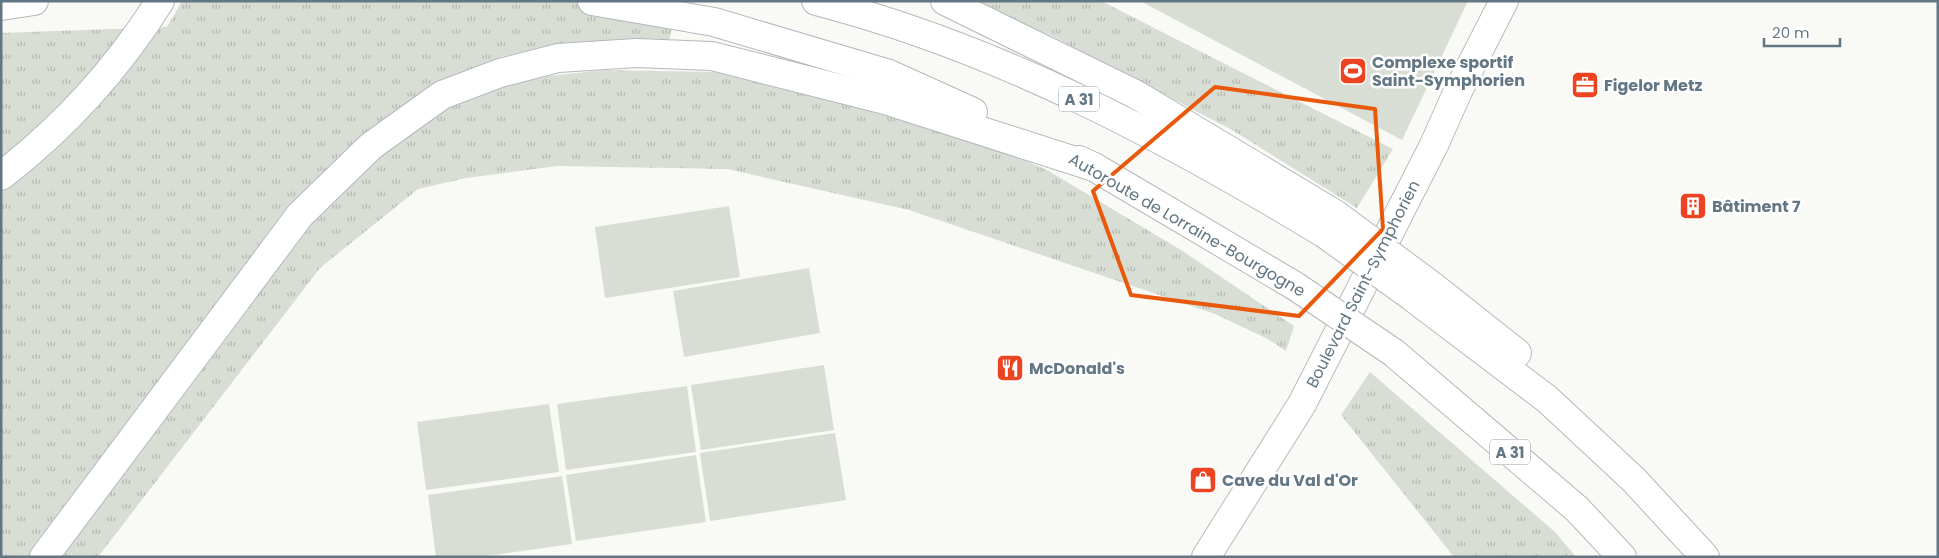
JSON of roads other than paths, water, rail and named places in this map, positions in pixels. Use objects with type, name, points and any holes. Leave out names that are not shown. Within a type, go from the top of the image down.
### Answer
[{"type":"main road","points":[[1,6],[34,1]]},
{"type":"main road","points":[[1,176],[18,163],[82,103],[140,32],[160,1]]},
{"type":"main road","name":"Autoroute de Lorraine-Bourgogne","points":[[592,1],[714,22],[889,74],[1094,167],[1295,286],[1394,353],[1577,509],[1622,557]]},
{"type":"main road","name":"A 31","points":[[816,1],[940,40],[1035,78],[1116,117],[1211,167],[1330,224]]},
{"type":"main road","points":[[945,1],[1136,94],[1330,224],[1421,290],[1533,366],[1548,399],[1634,480],[1689,537],[1705,557]]},
{"type":"main road","name":"Boulevard Saint-Symphorien","points":[[1206,557],[1302,404],[1434,145],[1458,91],[1504,1]]},
{"type":"main road","points":[[44,557],[300,215],[371,146],[442,95],[500,73],[558,58],[636,53],[712,56],[885,100],[1094,167]]},
{"type":"place","name":"Complexe sportif Saint-Symphorien","points":[[1353,71]]},
{"type":"place","name":"Figelor Metz","points":[[1585,85]]},
{"type":"place","name":"Bâtiment 7","points":[[1693,206]]},
{"type":"place","name":"McDonald's","points":[[1010,368]]},
{"type":"place","name":"Cave du Val d'Or","points":[[1203,480]]}]
